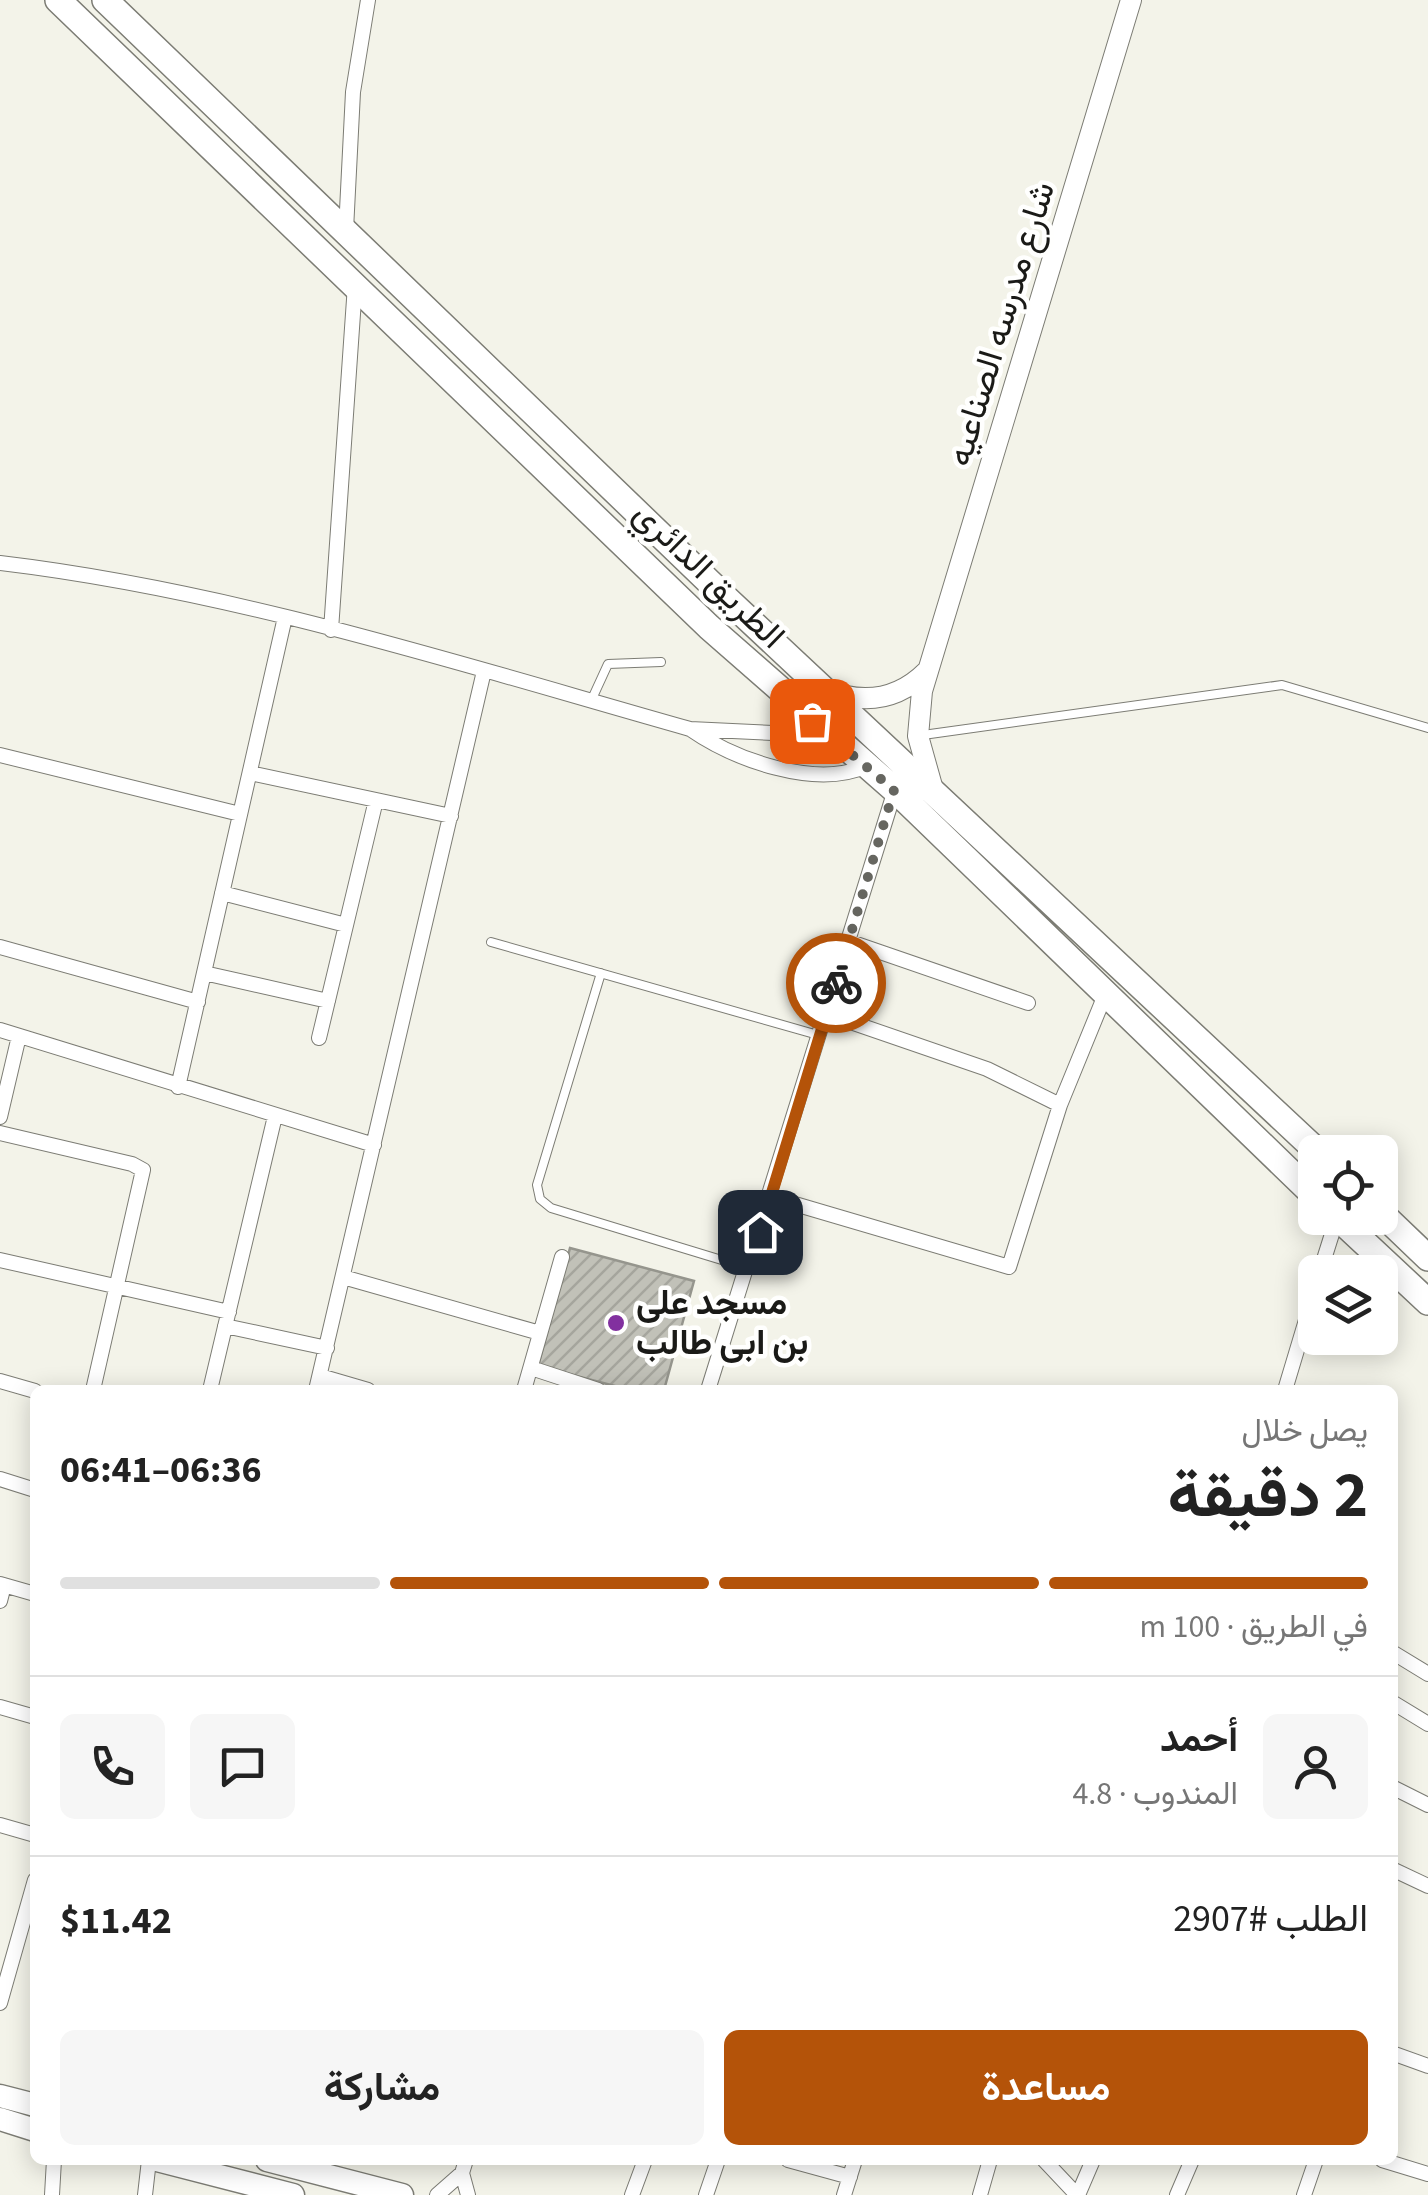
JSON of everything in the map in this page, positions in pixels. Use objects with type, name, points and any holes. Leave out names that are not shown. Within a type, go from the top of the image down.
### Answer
[{"type":"highway","name":"الطريق الدائري","points":[[58,0],[812,721],[894,790],[1298,1180]]},
{"type":"highway","name":"الطريق الدائري","points":[[104,0],[822,688],[932,786],[1300,1135]]},
{"type":"highway","points":[[1252,1137],[1276,1112]]},
{"type":"highway","points":[[1398,1229],[1428,1258]]},
{"type":"highway","points":[[1356,1235],[1428,1302]]},
{"type":"main road","points":[[0,2096],[30,2104]]},
{"type":"main road","points":[[0,2120],[30,2129]]},
{"type":"main road","points":[[174,2165],[268,2192],[294,2195]]},
{"type":"main road","points":[[286,2165],[402,2195]]},
{"type":"street","points":[[346,230],[353,92],[368,0]]},
{"type":"street","name":"شارع مدرسه الصناعيه","points":[[932,786],[918,736],[922,691],[1131,0]]},
{"type":"street","points":[[331,630],[355,284]]},
{"type":"street","points":[[1,568],[191,594],[690,729],[736,754],[810,773],[836,775],[868,766]]},
{"type":"street","points":[[178,1087],[285,618]]},
{"type":"street","points":[[822,688],[844,697],[869,700],[893,695],[915,683],[932,666]]},
{"type":"street","points":[[318,1383],[484,671]]},
{"type":"street","points":[[690,729],[773,733],[812,721]]},
{"type":"street","points":[[0,756],[240,814]]},
{"type":"street","points":[[250,773],[451,816]]},
{"type":"street","points":[[710,1385],[749,1269],[894,790]]},
{"type":"street","points":[[319,1038],[376,800]]},
{"type":"street","points":[[222,893],[346,924]]},
{"type":"street","points":[[848,941],[1028,1002]]},
{"type":"street","points":[[0,947],[198,1002]]},
{"type":"street","points":[[204,973],[328,1001]]},
{"type":"street","points":[[771,1196],[1008,1267],[1014,1261],[1060,1104],[1105,996]]},
{"type":"street","points":[[826,1014],[986,1069],[1060,1104]]},
{"type":"street","points":[[0,1030],[374,1145]]},
{"type":"street","points":[[0,1117],[19,1036]]},
{"type":"street","points":[[211,1385],[275,1116]]},
{"type":"street","points":[[0,1133],[132,1164],[142,1170],[95,1385]]},
{"type":"street","points":[[525,1385],[562,1257]]},
{"type":"street","points":[[0,1260],[118,1287],[326,1348]]},
{"type":"street","points":[[343,1277],[540,1333]]},
{"type":"street","points":[[1286,1385],[1298,1347]]},
{"type":"street","points":[[530,1368],[583,1385]]},
{"type":"street","points":[[0,1382],[30,1390]]},
{"type":"street","points":[[0,1479],[30,1488]]},
{"type":"street","points":[[0,1601],[2,1584],[30,1592]]},
{"type":"street","points":[[1398,1656],[1428,1674]]},
{"type":"street","points":[[1398,1706],[1428,1724]]},
{"type":"street","points":[[0,1707],[30,1716]]},
{"type":"street","points":[[1398,1790],[1428,1805]]},
{"type":"street","points":[[0,1825],[30,1834]]},
{"type":"street","points":[[1398,1872],[1428,1886]]},
{"type":"street","points":[[1,1998],[30,1897]]},
{"type":"street","points":[[1398,2056],[1428,2066]]},
{"type":"street","points":[[52,2195],[54,2165]]},
{"type":"street","points":[[145,2195],[149,2165]]},
{"type":"street","points":[[632,2195],[644,2165]]},
{"type":"street","points":[[706,2195],[713,2165]]},
{"type":"street","points":[[806,2165],[850,2177]]},
{"type":"street","points":[[844,2195],[854,2165]]},
{"type":"street","points":[[980,2195],[989,2165]]},
{"type":"street","points":[[1049,2165],[1077,2195],[1091,2165]]},
{"type":"street","points":[[1177,2195],[1190,2165]]},
{"type":"street","points":[[1304,2195],[1314,2165]]},
{"type":"street","points":[[1398,2165],[1428,2174]]},
{"type":"street","points":[[437,2195],[464,2167]]},
{"type":"street","points":[[464,2167],[468,2195]]},
{"type":"lane","points":[[591,701],[608,664],[662,662]]},
{"type":"lane","points":[[918,736],[1282,684],[1428,728]]},
{"type":"lane","points":[[491,942],[820,1036]]},
{"type":"lane","points":[[601,973],[537,1185],[540,1199],[551,1208],[749,1269]]},
{"type":"building","name":"مسجد على بن ابى طالب","points":[[570,1248],[694,1281],[665,1385],[611,1385],[538,1366]]},
{"type":"way so far","points":[[812,721],[894,790],[836,983]]},
{"type":"place","name":"مسجد على بن ابى طالب","points":[[616,1323]]},
{"type":"route","points":[[760,1232],[836,983]]}]
